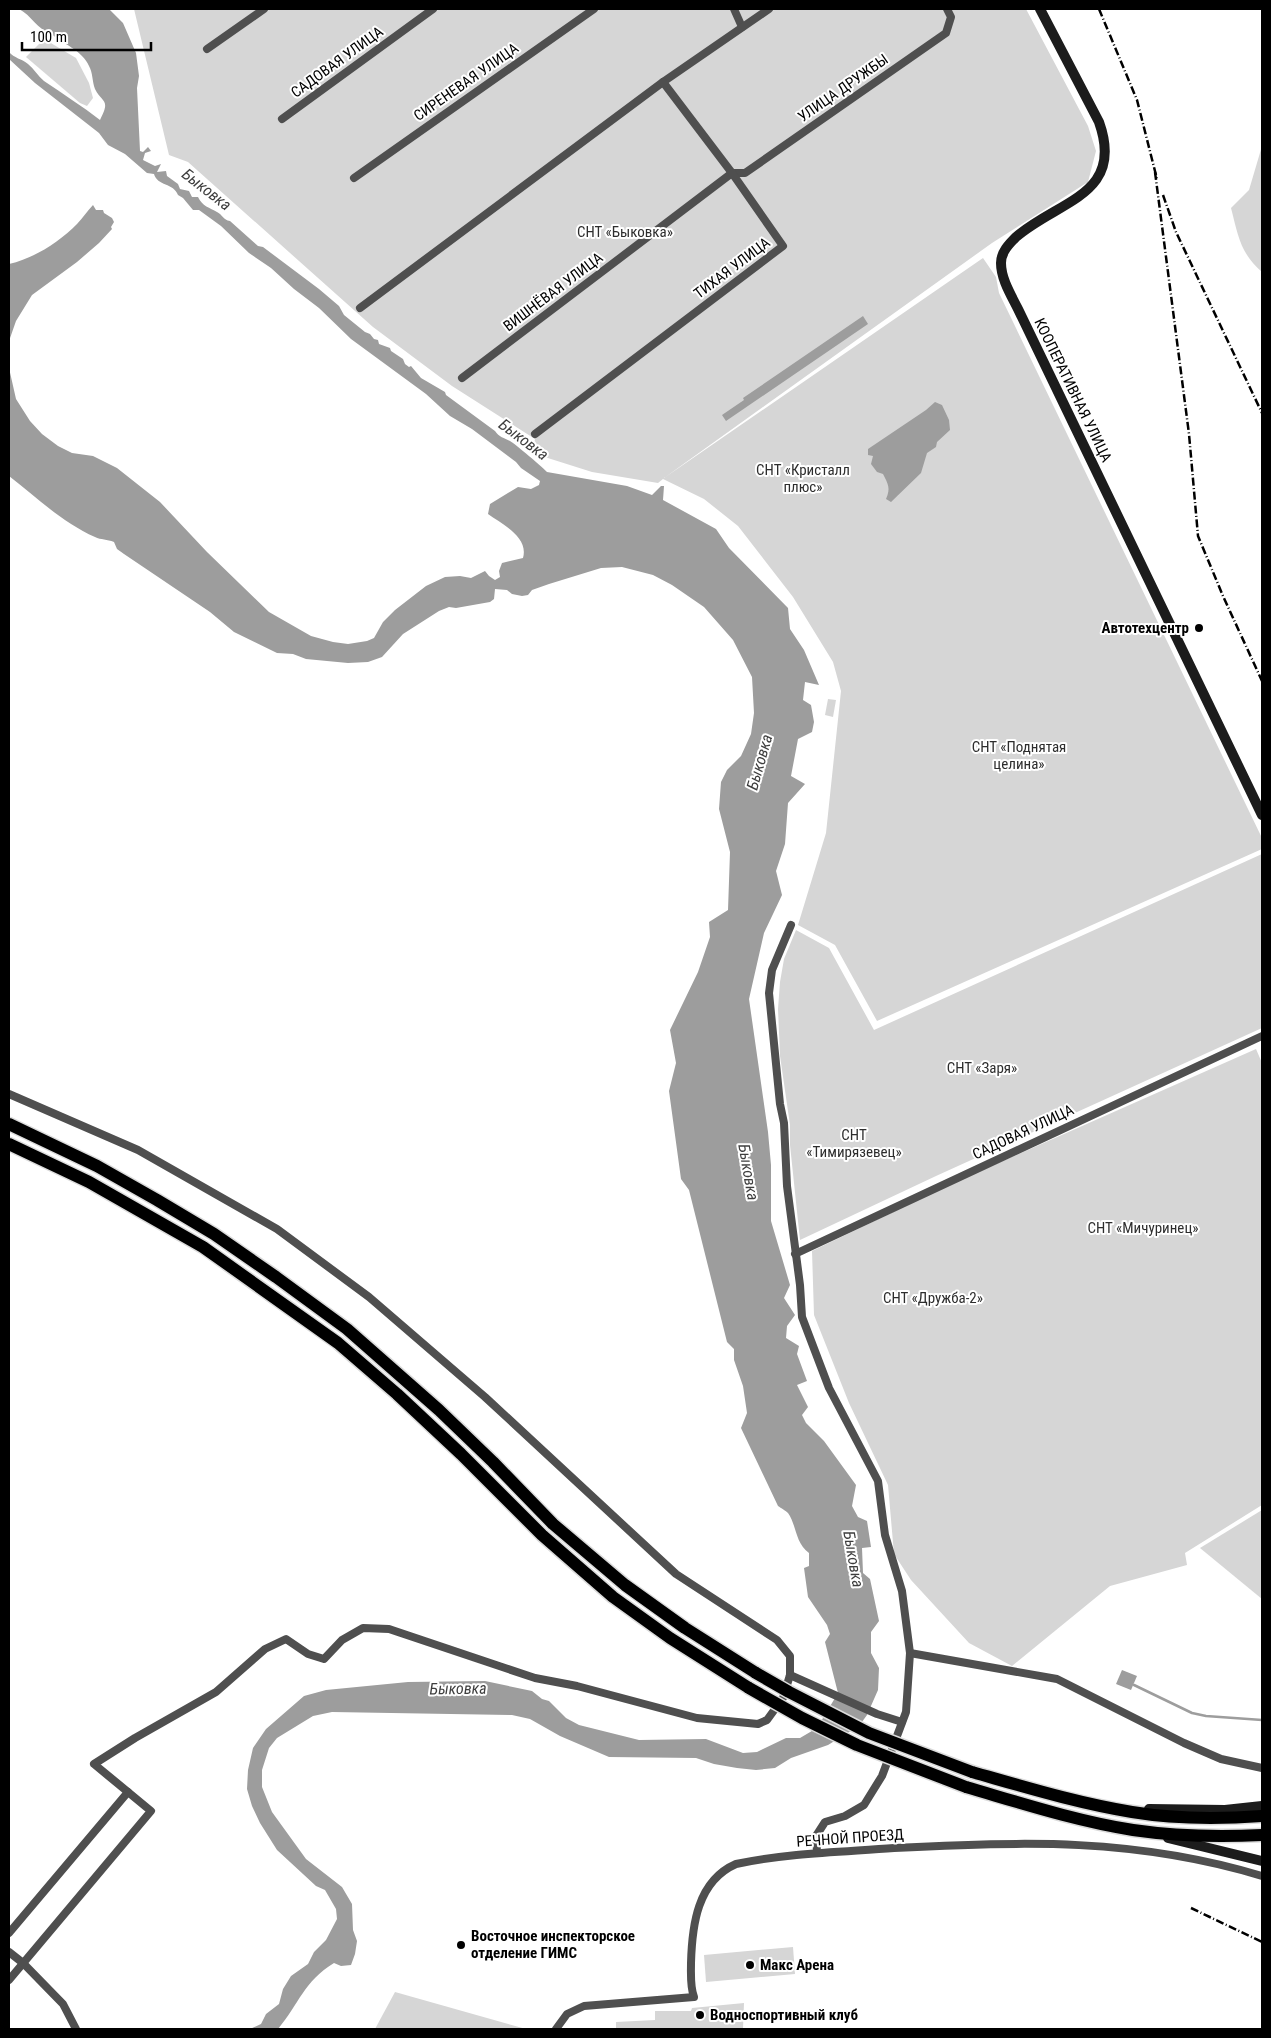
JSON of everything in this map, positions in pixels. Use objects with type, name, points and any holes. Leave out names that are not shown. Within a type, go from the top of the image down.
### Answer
[{"type":"main road","name":"КООПЕРАТИВНАЯ УЛИЦА","points":[[1040,9],[1099,122],[1106,152],[1103,170],[1096,182],[1085,192],[1028,227],[1006,247],[1001,260],[1002,271],[1018,309],[1262,815]]},
{"type":"main road","points":[[9,1124],[97,1166],[157,1200],[214,1234],[276,1277],[347,1329],[493,1462],[553,1524],[625,1585],[685,1628],[789,1692],[869,1733],[972,1772],[1064,1798],[1133,1812],[1203,1818],[1262,1816]]},
{"type":"main road","points":[[9,1144],[89,1182],[202,1247],[338,1343],[433,1427],[542,1535],[613,1597],[670,1638],[749,1688],[802,1718],[857,1745],[966,1787],[1062,1815],[1262,1861]]},
{"type":"main road","points":[[1117,1809],[1225,1810],[1262,1806]]},
{"type":"main road","points":[[1133,1830],[1208,1836],[1262,1835]]},
{"type":"street","points":[[207,49],[264,9]]},
{"type":"street","name":"САДОВАЯ УЛИЦА","points":[[282,119],[433,9]]},
{"type":"street","name":"СИРЕНЕВАЯ УЛИЦА","points":[[354,178],[594,9]]},
{"type":"street","points":[[734,9],[742,27]]},
{"type":"street","points":[[360,308],[663,82],[769,9]]},
{"type":"street","name":"УЛИЦА ДРУЖБЫ","points":[[732,173],[745,173],[946,33],[951,17],[947,9]]},
{"type":"street","name":"ТИХАЯ УЛИЦА","points":[[535,434],[783,246],[732,173],[663,82]]},
{"type":"street","name":"ВИШНЁВАЯ УЛИЦА","points":[[462,378],[732,173]]},
{"type":"street","points":[[791,926],[772,970],[769,993],[780,1104],[784,1124],[787,1186],[800,1285],[802,1317],[814,1354],[829,1388],[878,1481],[885,1535],[902,1591],[910,1652],[906,1711],[882,1776],[864,1805],[846,1816],[825,1822],[816,1836],[817,1852]]},
{"type":"street","name":"САДОВАЯ УЛИЦА","points":[[795,1254],[1262,1036]]},
{"type":"street","points":[[9,1094],[138,1150],[277,1229],[369,1296],[485,1397],[676,1574],[777,1640],[790,1656],[790,1675],[783,1698],[766,1720],[758,1724],[697,1718],[577,1686],[535,1678],[389,1629],[363,1628],[342,1640],[324,1659],[308,1654],[286,1638],[265,1649],[216,1692],[135,1738],[94,1764],[151,1811],[9,1980]]},
{"type":"street","points":[[910,1652],[1057,1679],[1184,1743],[1221,1759],[1262,1768]]},
{"type":"street","points":[[790,1675],[877,1714],[902,1722]]},
{"type":"street","points":[[9,1934],[128,1792]]},
{"type":"street","name":"РЕЧНОЙ ПРОЕЗД","points":[[556,2029],[567,2014],[584,2006],[694,1997],[691,1980],[692,1939],[696,1912],[708,1887],[728,1868],[736,1864],[817,1852],[959,1845],[1082,1844],[1169,1853],[1234,1867],[1262,1876]]},
{"type":"street","points":[[9,1952],[23,1963],[63,2004],[76,2029]]},
{"type":"green space","points":[[134,9],[1026,9],[1088,126],[1096,151],[1088,182],[992,243],[664,478],[983,258],[996,277],[999,293],[1262,838],[1262,849],[877,1021],[835,945],[798,925],[826,833],[841,691],[833,662],[793,597],[738,526],[704,499],[663,479],[658,483],[592,472],[532,453],[535,439],[452,386],[373,327],[188,162],[169,155]]},
{"type":"green space","points":[[44,39],[76,58],[89,83],[93,98],[87,106],[80,103],[26,57]]},
{"type":"green space","points":[[1262,146],[1262,272],[1244,251],[1231,208],[1249,190]]},
{"type":"green space","points":[[828,699],[836,700],[833,717],[825,715]]},
{"type":"green space","name":"СНТ «Заря»","points":[[1262,854],[1262,1028],[800,1240],[790,1145],[790,1125],[780,1056],[778,1009],[784,959],[796,930],[829,948],[874,1030]]},
{"type":"green space","points":[[1256,1049],[1262,1063],[1262,1505],[1185,1553],[1187,1565],[1110,1586],[1012,1666],[969,1643],[911,1580],[894,1554],[888,1485],[849,1403],[814,1315],[812,1251],[960,1180]]},
{"type":"green space","points":[[1262,1510],[1262,1599],[1200,1548]]},
{"type":"green space","name":"Макс Арена","points":[[793,1947],[795,1974],[706,1982],[704,1955]]},
{"type":"green space","points":[[395,1992],[526,2029],[375,2029]]},
{"type":"green space","name":"Водноспортивный клуб","points":[[744,2003],[743,2029],[616,2029],[616,2022],[655,2020],[655,2011],[691,2011],[692,2008]]},
{"type":"water","name":"Быковка","points":[[19,9],[109,9],[123,23],[136,53],[139,76],[137,88],[140,151],[143,152],[148,147],[151,151],[145,153],[143,160],[155,166],[161,164],[157,172],[166,171],[167,176],[178,184],[180,189],[189,191],[192,197],[198,197],[204,205],[230,221],[258,246],[263,247],[319,289],[339,306],[344,315],[374,339],[378,340],[379,344],[390,348],[391,351],[403,359],[405,364],[409,367],[411,366],[421,378],[445,392],[446,395],[500,436],[517,446],[547,472],[627,486],[652,495],[661,486],[664,486],[663,500],[716,529],[729,548],[788,608],[790,629],[804,650],[819,685],[805,682],[803,700],[811,705],[814,722],[812,732],[798,739],[791,776],[805,784],[788,803],[785,844],[776,871],[782,895],[764,933],[749,999],[768,1132],[771,1165],[771,1221],[790,1285],[784,1298],[795,1315],[787,1326],[786,1338],[799,1346],[797,1354],[807,1381],[797,1385],[808,1407],[802,1415],[806,1423],[824,1441],[856,1485],[852,1506],[858,1517],[867,1521],[871,1547],[862,1548],[863,1573],[870,1579],[879,1621],[871,1632],[871,1653],[879,1668],[878,1690],[867,1715],[859,1726],[828,1745],[791,1758],[775,1768],[756,1770],[714,1764],[696,1758],[609,1757],[560,1736],[530,1719],[512,1715],[332,1712],[313,1716],[277,1738],[269,1748],[262,1770],[262,1787],[272,1812],[306,1859],[342,1887],[352,1904],[353,1930],[357,1941],[351,1965],[341,1966],[334,1963],[316,1977],[278,2029],[250,2029],[261,2024],[266,2014],[279,2004],[283,1989],[291,1976],[308,1964],[314,1952],[326,1940],[337,1919],[336,1909],[325,1890],[316,1886],[277,1850],[260,1823],[247,1789],[248,1770],[253,1748],[266,1729],[304,1696],[326,1690],[408,1682],[485,1681],[532,1691],[542,1699],[549,1701],[566,1718],[579,1725],[639,1740],[706,1739],[743,1753],[757,1752],[786,1738],[800,1738],[817,1728],[838,1693],[825,1642],[830,1634],[827,1625],[808,1597],[804,1568],[809,1566],[809,1553],[801,1544],[788,1513],[778,1506],[741,1428],[747,1413],[743,1386],[734,1360],[734,1349],[727,1342],[689,1190],[681,1179],[669,1091],[676,1063],[670,1030],[698,972],[710,937],[709,922],[728,910],[730,852],[719,809],[721,782],[727,770],[741,756],[751,734],[754,713],[752,677],[733,640],[704,607],[672,585],[653,575],[622,567],[601,568],[532,590],[528,595],[522,596],[512,594],[507,590],[495,589],[494,599],[490,602],[456,608],[449,607],[439,611],[403,634],[382,657],[368,662],[348,663],[306,659],[293,654],[277,653],[234,632],[210,612],[117,549],[114,542],[97,538],[72,525],[9,476],[9,368],[16,399],[30,421],[42,434],[58,446],[72,453],[93,456],[117,468],[160,502],[207,552],[269,612],[311,636],[348,644],[374,638],[383,622],[395,610],[426,586],[445,577],[460,576],[471,578],[485,571],[495,580],[500,577],[499,571],[502,563],[523,558],[524,550],[518,537],[488,514],[490,504],[518,487],[531,489],[539,485],[540,481],[472,429],[450,416],[426,394],[351,339],[319,308],[271,268],[249,253],[221,226],[199,210],[193,210],[173,188],[158,181],[154,174],[147,173],[125,154],[108,145],[99,133],[35,83],[9,59],[9,52],[28,64],[44,81],[100,120],[105,105],[95,89],[91,71],[86,61],[72,48],[42,29]]},
{"type":"water","points":[[93,205],[96,210],[103,210],[104,213],[112,218],[114,222],[111,227],[112,229],[77,262],[32,295],[16,321],[9,341],[9,264],[28,258],[54,243],[77,224]]},
{"type":"water","points":[[863,316],[868,324],[726,421],[722,415],[744,400],[743,398]]},
{"type":"water","points":[[935,402],[942,405],[949,420],[950,430],[937,442],[936,447],[927,453],[921,473],[891,502],[886,499],[889,489],[883,474],[877,472],[871,464],[873,456],[868,455],[868,449]]},
{"type":"water","points":[[1122,1670],[1137,1676],[1131,1690],[1116,1684]]},
{"type":"waterway","points":[[1134,1685],[1192,1713],[1206,1716],[1262,1720]]},
{"type":"railway","points":[[1099,9],[1137,100],[1157,179]]},
{"type":"railway","points":[[1155,172],[1189,434],[1198,536],[1262,681]]},
{"type":"railway","points":[[1163,195],[1176,232],[1262,413]]},
{"type":"railway","points":[[1191,1908],[1262,1942]]},
{"type":"place","name":"Автотехцентр","points":[[1199,628]]},
{"type":"place","name":"Восточное инспекторское отделение ГИМС","points":[[461,1945]]},
{"type":"place","name":"Макс Арена","points":[[750,1965]]},
{"type":"place","name":"Водноспортивный клуб","points":[[700,2015]]},
{"type":"park label","name":"СНТ «Быковка»","points":[[625,232]]},
{"type":"park label","name":"СНТ «Кристалл плюс»","points":[[803,478]]},
{"type":"park label","name":"СНТ «Поднятая целина»","points":[[1019,756]]},
{"type":"park label","name":"СНТ «Тимирязевец»","points":[[854,1144]]},
{"type":"park label","name":"СНТ «Мичуринец»","points":[[1143,1228]]},
{"type":"park label","name":"СНТ «Дружба-2»","points":[[933,1298]]}]
